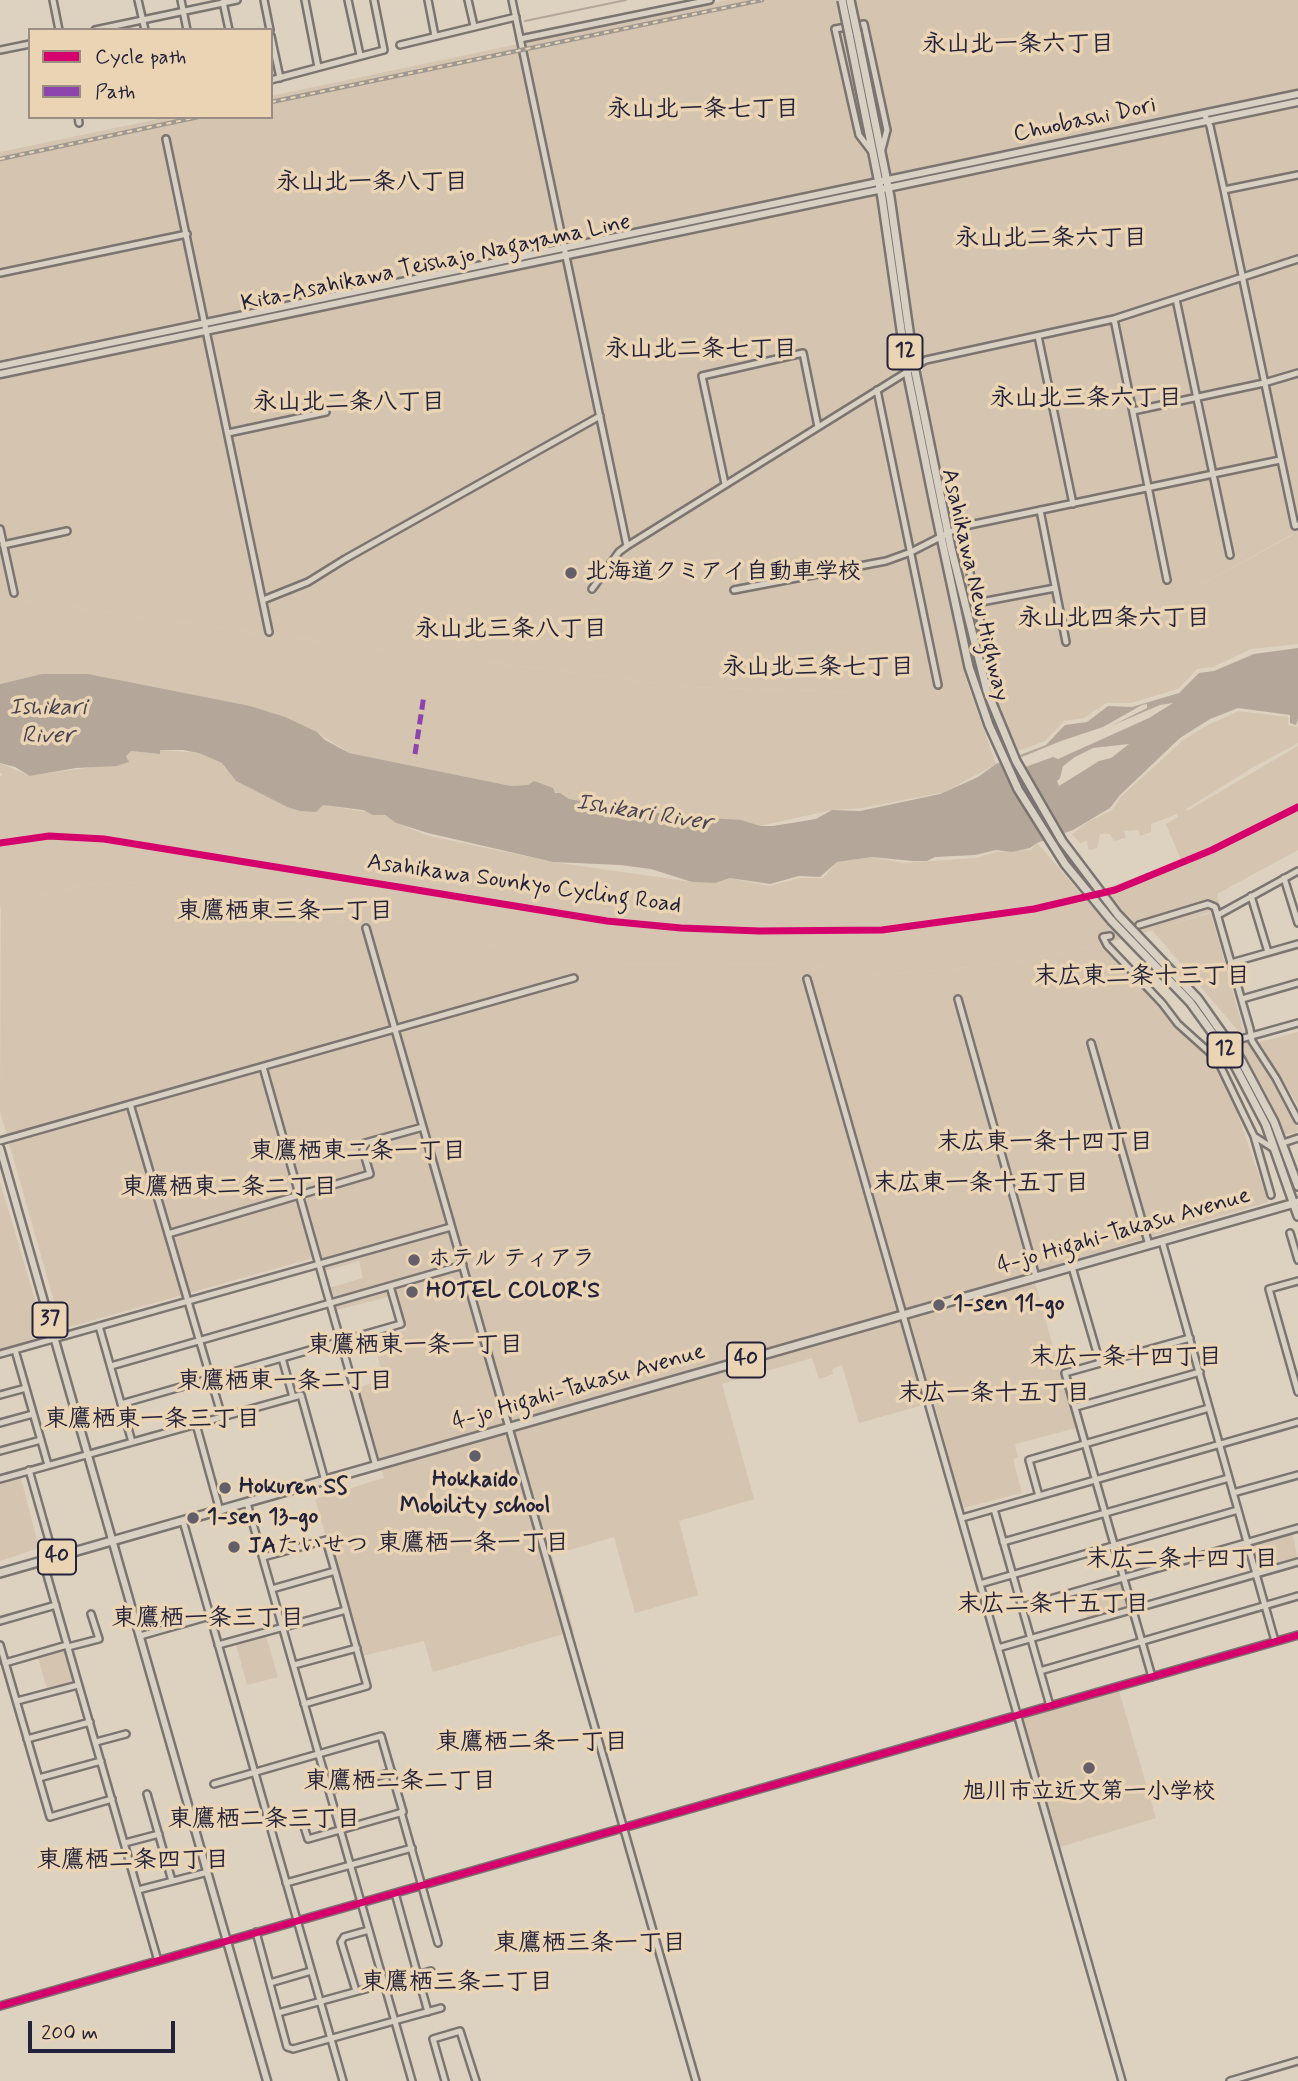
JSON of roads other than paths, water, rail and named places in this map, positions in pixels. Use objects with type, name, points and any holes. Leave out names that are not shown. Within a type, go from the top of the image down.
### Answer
[{"type":"highway","name":"Asahikawa New Highway","points":[[842,0],[853,33]]},
{"type":"highway","name":"Asahikawa New Highway","points":[[850,0],[853,33],[883,185],[911,369],[969,667],[977,694],[996,743],[1026,803],[1060,857],[1105,914],[1173,983],[1226,1044],[1258,1106],[1296,1202],[1298,1216]]},
{"type":"highway","name":"Asahikawa New Highway","points":[[944,535],[983,681],[1016,761],[1062,841],[1114,910],[1182,981],[1263,1099],[1283,1143],[1298,1186]]},
{"type":"highway","name":"4-jo Higahi-Takasu Avenue","points":[[113,1541],[1296,1202]]},
{"type":"highway","name":"40","points":[[0,1573],[113,1541]]},
{"type":"main road","name":"Chuobashi Dori","points":[[883,185],[1298,94]]},
{"type":"main road","name":"Chuobashi Dori","points":[[883,185],[1298,102]]},
{"type":"main road","name":"Kita-Asahikawa Teishajo Nagayama Line","points":[[0,366],[206,326],[883,185]]},
{"type":"main road","name":"Kita-Asahikawa Teishajo Nagayama Line","points":[[0,374],[206,326]]},
{"type":"main road","name":"37","points":[[0,1148],[267,2081]]},
{"type":"street","points":[[53,0],[59,28]]},
{"type":"street","points":[[138,0],[144,28]]},
{"type":"street","points":[[181,0],[187,28]]},
{"type":"street","points":[[103,28],[237,0]]},
{"type":"street","points":[[264,0],[270,28]]},
{"type":"street","points":[[305,0],[318,67]]},
{"type":"street","points":[[348,0],[360,55]]},
{"type":"street","points":[[273,80],[384,50],[374,0]]},
{"type":"street","points":[[428,0],[435,36]]},
{"type":"street","points":[[468,0],[474,26]]},
{"type":"street","points":[[512,0],[627,546]]},
{"type":"street","points":[[520,39],[710,0]]},
{"type":"street","points":[[223,1],[229,28]]},
{"type":"street","points":[[400,45],[516,18]]},
{"type":"street","points":[[864,24],[887,130],[877,152],[859,135],[835,29],[864,24]]},
{"type":"street","points":[[0,50],[28,44]]},
{"type":"street","points":[[273,45],[280,78]]},
{"type":"street","points":[[1204,114],[1224,190],[1295,526],[1298,524]]},
{"type":"street","points":[[166,139],[269,632]]},
{"type":"street","points":[[1224,190],[1298,175]]},
{"type":"street","points":[[0,273],[187,234]]},
{"type":"street","points":[[592,590],[618,552],[926,360],[1114,319],[1298,259]]},
{"type":"street","points":[[1176,299],[1230,555]]},
{"type":"street","points":[[1114,319],[1167,580]]},
{"type":"street","points":[[1038,336],[1073,504]]},
{"type":"street","points":[[725,484],[702,376],[803,353],[818,427]]},
{"type":"street","points":[[1133,411],[1198,399],[1298,373]]},
{"type":"street","points":[[877,390],[938,685]]},
{"type":"street","points":[[228,433],[326,412]]},
{"type":"street","points":[[263,600],[308,582],[600,416]]},
{"type":"street","points":[[734,590],[886,561],[911,552],[960,527],[1280,460]]},
{"type":"street","points":[[1040,510],[1066,642]]},
{"type":"street","points":[[960,527],[991,669]]},
{"type":"street","points":[[0,529],[14,593]]},
{"type":"street","points":[[3,545],[66,531]]},
{"type":"street","points":[[976,603],[1055,588]]},
{"type":"street","points":[[1218,915],[1298,871]]},
{"type":"street","points":[[1284,878],[1296,906],[1298,923]]},
{"type":"street","points":[[1251,896],[1268,952]]},
{"type":"street","points":[[1139,925],[1208,904],[1215,907],[1252,1041],[1276,1078],[1298,1120]]},
{"type":"street","points":[[366,928],[696,2081]]},
{"type":"street","points":[[1110,936],[1103,937],[1107,946],[1162,1003],[1178,1024],[1217,1059],[1254,1136],[1271,1195]]},
{"type":"street","points":[[1231,963],[1298,944]]},
{"type":"street","points":[[0,1141],[574,978]]},
{"type":"street","points":[[807,979],[1122,2081]]},
{"type":"street","points":[[1242,999],[1298,983]]},
{"type":"street","points":[[957,999],[1036,1277]]},
{"type":"street","points":[[1212,1054],[1226,1044],[1298,1023]]},
{"type":"street","points":[[1091,1043],[1149,1245]]},
{"type":"street","points":[[263,1067],[376,1466]]},
{"type":"street","points":[[130,1104],[222,1417]]},
{"type":"street","points":[[168,1234],[370,1174],[363,1150],[365,1143],[423,1127]]},
{"type":"street","points":[[1254,1136],[1276,1151]]},
{"type":"street","points":[[1283,1143],[1298,1138]]},
{"type":"street","points":[[0,1354],[452,1227]]},
{"type":"street","points":[[1290,1233],[1298,1260]]},
{"type":"street","points":[[1162,1241],[1275,1641]]},
{"type":"street","points":[[111,1366],[463,1265]]},
{"type":"street","points":[[1072,1267],[1100,1363]]},
{"type":"street","points":[[1298,1281],[1269,1289],[1298,1392]]},
{"type":"street","points":[[121,1404],[401,1324],[390,1286]]},
{"type":"street","points":[[99,1326],[132,1442]]},
{"type":"street","points":[[1152,1677],[1065,1373],[1190,1338]]},
{"type":"street","points":[[15,1350],[48,1465]]},
{"type":"street","points":[[282,1358],[293,1396]]},
{"type":"street","points":[[1076,1408],[1199,1372]]},
{"type":"street","points":[[0,1395],[26,1388]]},
{"type":"street","points":[[0,1479],[301,1395],[325,1481]]},
{"type":"street","points":[[1039,1496],[1029,1460],[1209,1408]]},
{"type":"street","points":[[0,1423],[33,1414]]},
{"type":"street","points":[[961,1518],[1298,1422]]},
{"type":"street","points":[[196,1424],[220,1511]]},
{"type":"street","points":[[0,1451],[41,1440]]},
{"type":"street","points":[[29,1470],[54,1558]]},
{"type":"street","points":[[1233,1493],[1298,1475]]},
{"type":"street","points":[[1003,1542],[1229,1478]]},
{"type":"street","points":[[247,1503],[412,2081]]},
{"type":"street","points":[[993,1509],[1050,1706]]},
{"type":"street","points":[[980,1584],[1238,1510]]},
{"type":"street","points":[[183,1521],[343,2081]]},
{"type":"street","points":[[1021,1607],[1298,1528]]},
{"type":"street","points":[[263,1557],[326,1540],[357,1647],[367,1686],[304,1704]]},
{"type":"street","points":[[43,1560],[158,1961]]},
{"type":"street","points":[[999,1648],[1298,1562]]},
{"type":"street","points":[[272,1589],[335,1570]]},
{"type":"street","points":[[1040,1671],[1298,1596]]},
{"type":"street","points":[[0,1622],[56,1605]]},
{"type":"street","points":[[218,1645],[346,1611]]},
{"type":"street","points":[[5,1663],[99,1639],[92,1614]]},
{"type":"street","points":[[140,1636],[210,1616]]},
{"type":"street","points":[[0,2006],[1298,1635]]},
{"type":"street","points":[[0,1645],[50,1816],[112,1799]]},
{"type":"street","points":[[294,1665],[357,1647]]},
{"type":"street","points":[[17,1702],[78,1685]]},
{"type":"street","points":[[27,1739],[89,1722]]},
{"type":"street","points":[[96,1742],[126,1734]]},
{"type":"street","points":[[214,1784],[381,1736],[438,1943]]},
{"type":"street","points":[[39,1778],[101,1761]]},
{"type":"street","points":[[330,1790],[392,1772]]},
{"type":"street","points":[[147,1794],[173,1881]]},
{"type":"street","points":[[300,1814],[308,1839],[401,1812]]},
{"type":"street","points":[[125,1843],[159,1834]]},
{"type":"street","points":[[286,1883],[412,1848]]},
{"type":"street","points":[[138,1891],[208,1872]]},
{"type":"street","points":[[395,1893],[428,2012]]},
{"type":"street","points":[[356,1991],[341,1942],[344,1937],[369,1930]]},
{"type":"street","points":[[256,1932],[287,2047],[293,2049],[441,2008]]},
{"type":"street","points":[[278,2013],[431,1970]]},
{"type":"street","points":[[270,1983],[311,1971]]},
{"type":"street","points":[[445,2081],[433,2039],[460,2031],[476,2081]]},
{"type":"street","points":[[1230,2081],[1298,2061]]},
{"type":"water","name":"Ishikari River","points":[[1298,648],[1296,725],[1290,723],[1290,715],[1238,708],[1210,719],[1180,738],[1120,795],[1110,808],[1073,830],[1030,848],[1012,852],[996,850],[975,855],[935,857],[927,861],[872,857],[837,862],[820,877],[799,876],[770,884],[730,878],[715,883],[692,882],[651,869],[553,862],[428,833],[396,823],[385,815],[373,815],[363,810],[323,805],[316,812],[300,811],[236,781],[222,763],[199,753],[183,750],[160,750],[160,754],[131,751],[126,756],[129,762],[117,766],[76,768],[30,776],[15,767],[0,763],[0,684],[42,674],[88,674],[250,706],[285,717],[317,732],[325,740],[349,753],[511,786],[528,785],[534,781],[553,788],[555,793],[569,799],[679,816],[741,820],[760,826],[773,826],[816,819],[832,810],[860,811],[940,794],[978,777],[996,764],[1046,745],[1065,725],[1087,722],[1108,706],[1132,707],[1179,693],[1199,673],[1214,671],[1254,654]],"holes":[[[1173,703],[1149,718],[1058,759],[1053,757],[1017,770],[1011,766],[1012,761],[1103,727],[1142,705],[1147,704],[1147,708],[1111,726],[1160,705]],[[1129,744],[1111,758],[1099,761],[1059,786],[1057,781],[1063,766],[1075,757],[1093,748]]]},
{"type":"waterway","points":[[525,21],[626,0]]},
{"type":"tunnel","points":[[1110,936],[1139,925]]},
{"type":"railway","points":[[273,102],[762,0]]},
{"type":"railway","points":[[0,159],[189,119]]},
{"type":"place","name":"北海道クミアイ自動車学校","points":[[571,573]]},
{"type":"place","name":"ホテル ティアラ","points":[[414,1260]]},
{"type":"place","name":"HOTEL COLOR'S","points":[[412,1292]]},
{"type":"place","name":"1-sen 11-go","points":[[939,1305]]},
{"type":"place","name":"Hokkaido Mobility school","points":[[475,1456]]},
{"type":"place","name":"Hokuren SS","points":[[225,1488]]},
{"type":"place","name":"1-sen 13-go","points":[[193,1518]]},
{"type":"place","name":"JAたいせつ","points":[[234,1547]]},
{"type":"place","name":"旭川市立近文第一小学校","points":[[1089,1768]]},
{"type":"district","name":"永山北一条六丁目","points":[[1018,46]]},
{"type":"district","name":"永山北一条七丁目","points":[[703,111]]},
{"type":"district","name":"永山北一条八丁目","points":[[372,184]]},
{"type":"district","name":"永山北二条六丁目","points":[[1051,240]]},
{"type":"district","name":"永山北二条七丁目","points":[[701,351]]},
{"type":"district","name":"永山北三条六丁目","points":[[1086,400]]},
{"type":"district","name":"永山北二条八丁目","points":[[349,404]]},
{"type":"district","name":"永山北四条六丁目","points":[[1114,620]]},
{"type":"district","name":"永山北三条八丁目","points":[[511,631]]},
{"type":"district","name":"永山北三条七丁目","points":[[818,669]]},
{"type":"district","name":"東鷹栖東三条一丁目","points":[[285,913]]},
{"type":"district","name":"末広東二条十三丁目","points":[[1142,978]]},
{"type":"district","name":"末広東一条十四丁目","points":[[1045,1144]]},
{"type":"district","name":"東鷹栖東二条一丁目","points":[[358,1153]]},
{"type":"district","name":"末広東一条十五丁目","points":[[981,1185]]},
{"type":"district","name":"東鷹栖東二条二丁目","points":[[229,1189]]},
{"type":"district","name":"東鷹栖東一条一丁目","points":[[415,1347]]},
{"type":"district","name":"末広一条十四丁目","points":[[1126,1359]]},
{"type":"district","name":"東鷹栖東一条二丁目","points":[[285,1383]]},
{"type":"district","name":"末広一条十五丁目","points":[[994,1395]]},
{"type":"district","name":"東鷹栖東一条三丁目","points":[[152,1421]]},
{"type":"district","name":"東鷹栖一条一丁目","points":[[473,1545]]},
{"type":"district","name":"末広二条十四丁目","points":[[1182,1561]]},
{"type":"district","name":"末広二条十五丁目","points":[[1053,1606]]},
{"type":"district","name":"東鷹栖一条三丁目","points":[[208,1620]]},
{"type":"district","name":"東鷹栖二条一丁目","points":[[532,1744]]},
{"type":"district","name":"東鷹栖二条二丁目","points":[[400,1783]]},
{"type":"district","name":"東鷹栖二条三丁目","points":[[264,1821]]},
{"type":"district","name":"東鷹栖二条四丁目","points":[[133,1862]]},
{"type":"district","name":"東鷹栖三条一丁目","points":[[590,1945]]},
{"type":"district","name":"東鷹栖三条二丁目","points":[[457,1984]]}]
